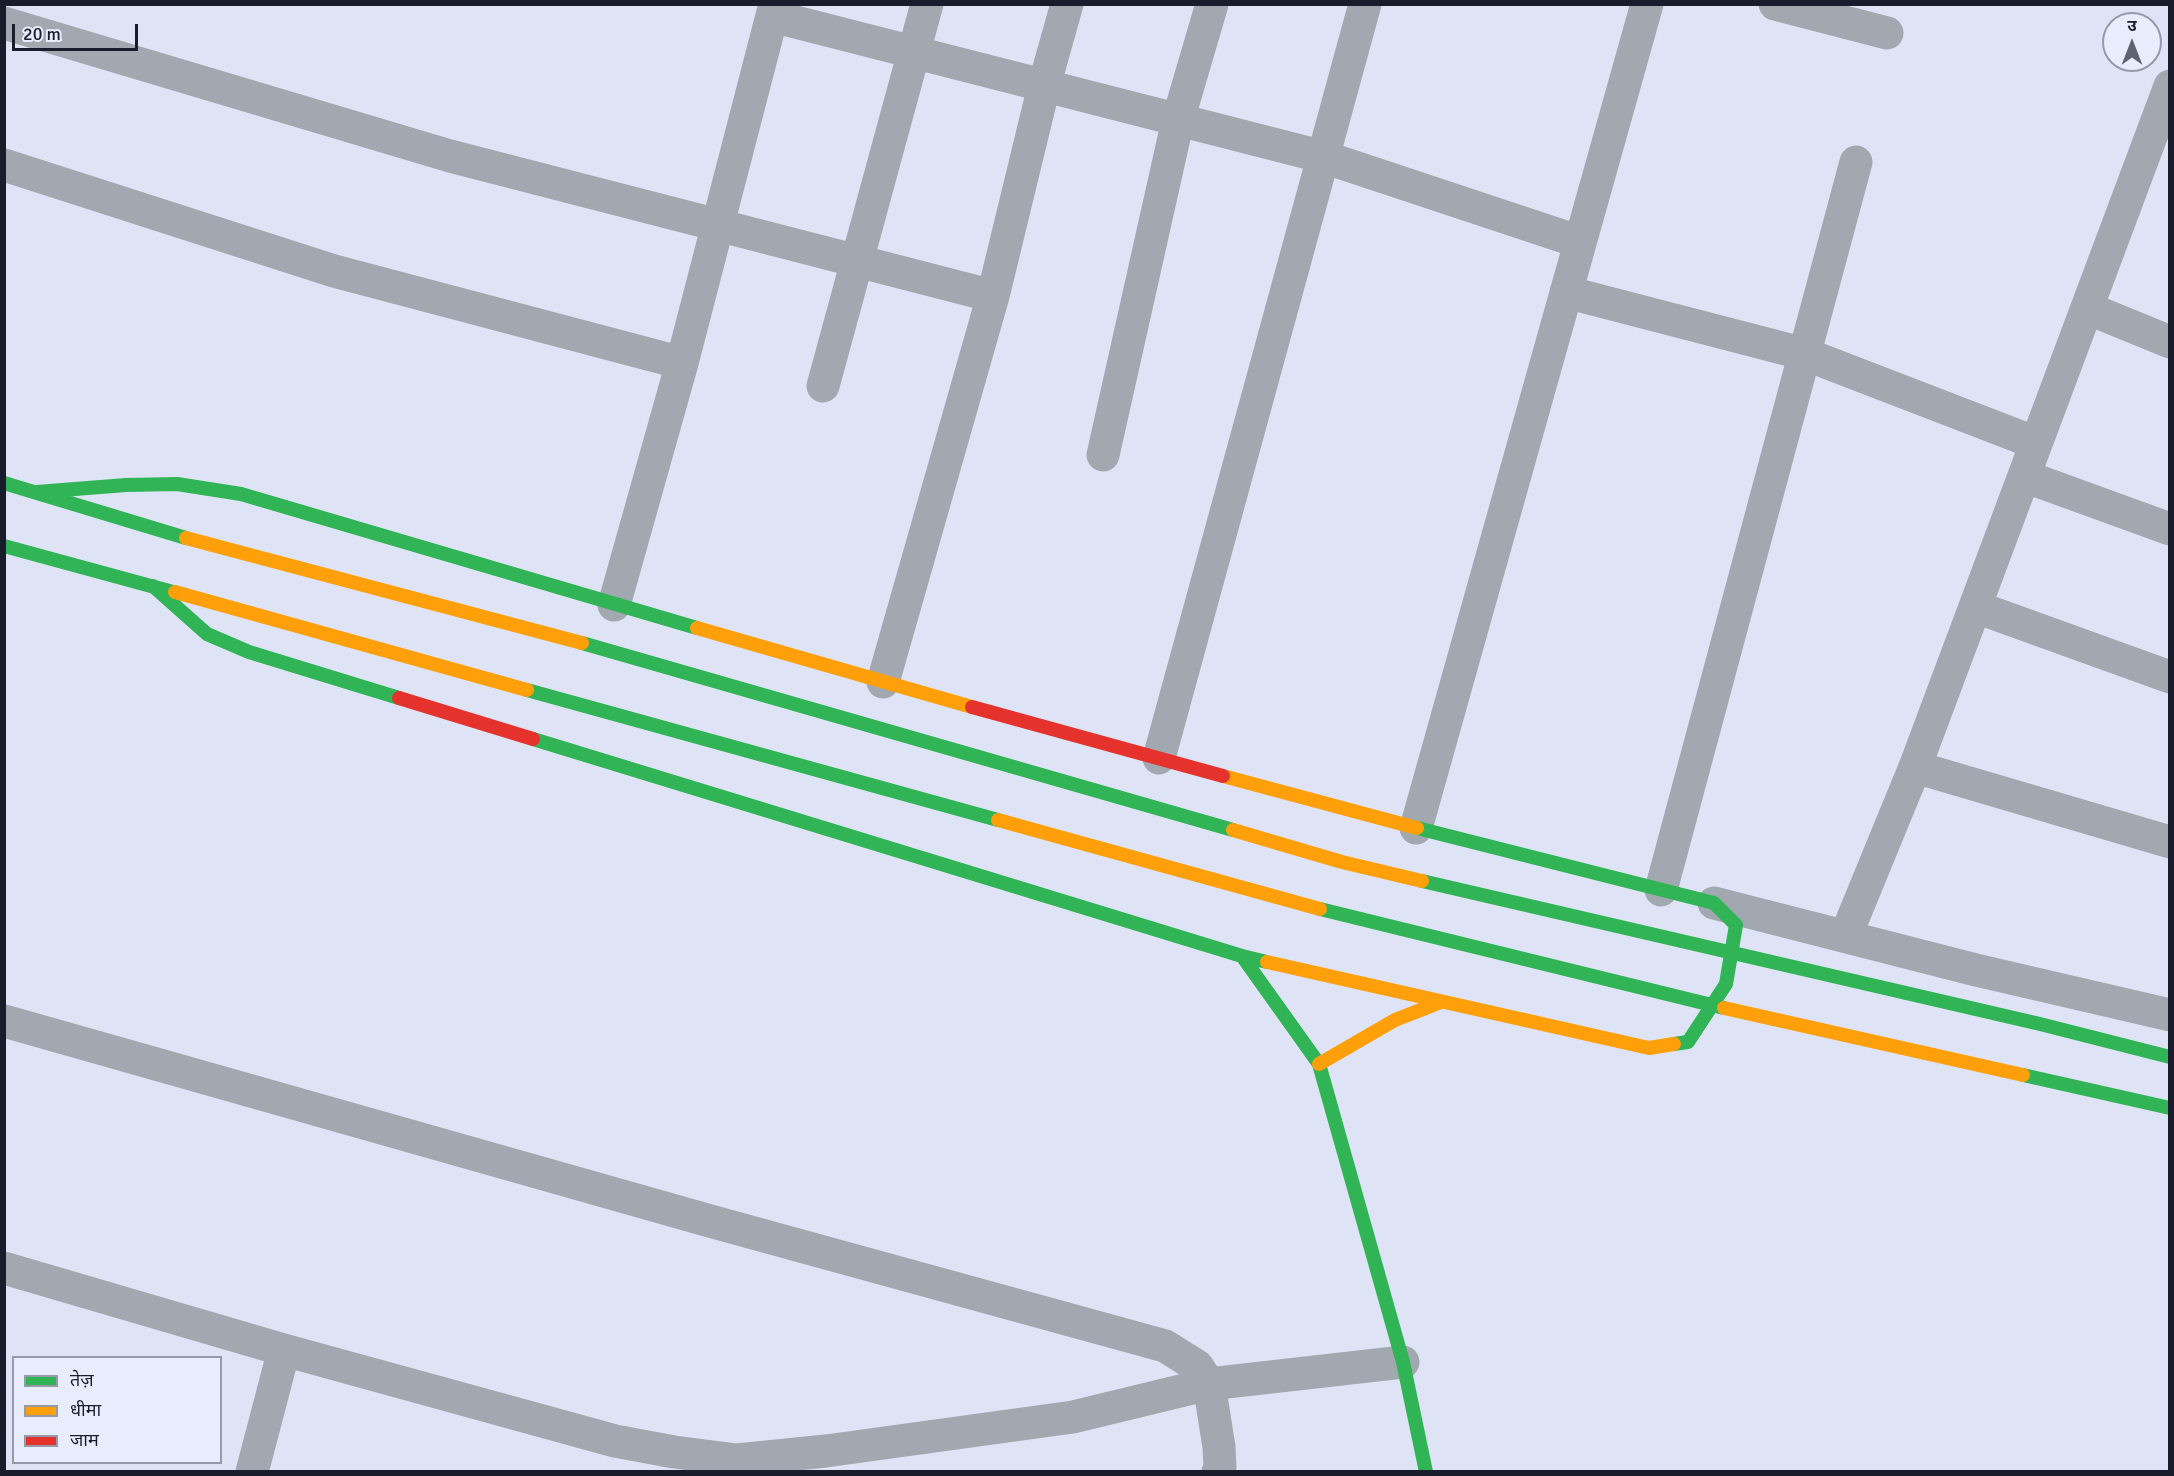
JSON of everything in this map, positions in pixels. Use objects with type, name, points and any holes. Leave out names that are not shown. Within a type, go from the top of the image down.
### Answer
[{"type":"main road","points":[[4,483],[186,538],[638,658],[1342,862],[2040,1024],[2169,1057]]},
{"type":"main road","points":[[37,492],[177,484],[241,494],[883,682],[1416,828],[1714,903],[1736,925],[1726,984],[1688,1042],[1648,1048],[1242,956],[249,652],[207,634],[153,586]]},
{"type":"main road","points":[[4,546],[1306,905],[1728,1009],[2169,1108]]},
{"type":"main road","points":[[1242,956],[1319,1064],[1403,1362],[1426,1472]]},
{"type":"main road","points":[[1319,1064],[1395,1020],[1441,1002]]},
{"type":"street","points":[[823,386],[927,4]]},
{"type":"street","points":[[883,682],[993,296],[1044,86],[1067,4]]},
{"type":"street","points":[[1103,456],[1178,120],[1212,4]]},
{"type":"street","points":[[1159,758],[1365,4]]},
{"type":"street","points":[[1416,828],[1647,4]]},
{"type":"street","points":[[1775,4],[1887,33]]},
{"type":"street","points":[[614,605],[682,363],[773,10],[915,53],[1324,157],[1580,242]]},
{"type":"street","points":[[4,22],[450,156],[993,296]]},
{"type":"street","points":[[1846,935],[1915,767],[1976,607],[2169,86]]},
{"type":"street","points":[[1661,890],[1856,162]]},
{"type":"street","points":[[4,165],[334,271],[682,363]]},
{"type":"street","points":[[1566,292],[1805,354],[2036,443]]},
{"type":"street","points":[[2087,308],[2169,342]]},
{"type":"street","points":[[2024,476],[2169,529]]},
{"type":"street","points":[[1976,607],[2169,677]]},
{"type":"street","points":[[1915,767],[2169,843]]},
{"type":"street","points":[[1714,903],[1976,970],[2169,1015]]},
{"type":"street","points":[[4,1021],[710,1221],[1165,1346],[1197,1366],[1209,1384],[1219,1447],[1220,1470]]},
{"type":"street","points":[[4,1268],[284,1350],[615,1441],[674,1452],[738,1460],[826,1451],[1072,1417],[1209,1384],[1403,1362]]},
{"type":"street","points":[[252,1472],[284,1350]]},
{"type":"traffic: fast","points":[[4,483],[186,538]]},
{"type":"traffic: fast","points":[[37,492],[126,485],[177,484],[241,494],[697,628]]},
{"type":"traffic: fast","points":[[4,546],[173,592]]},
{"type":"traffic: fast","points":[[153,586],[207,634],[249,652],[399,698]]},
{"type":"traffic: fast","points":[[582,643],[1233,830]]},
{"type":"traffic: fast","points":[[527,690],[998,820]]},
{"type":"traffic: fast","points":[[533,739],[1267,962]]},
{"type":"traffic: fast","points":[[1417,828],[1714,903],[1736,925],[1726,984],[1688,1042],[1674,1044]]},
{"type":"traffic: fast","points":[[1422,881],[2040,1024],[2170,1057]]},
{"type":"traffic: fast","points":[[1320,909],[1724,1008]]},
{"type":"traffic: fast","points":[[1242,956],[1319,1064],[1403,1362],[1426,1472]]},
{"type":"traffic: fast","points":[[2023,1075],[2170,1108]]},
{"type":"traffic: slow","points":[[186,538],[582,643]]},
{"type":"traffic: slow","points":[[175,592],[527,690]]},
{"type":"traffic: slow","points":[[697,628],[972,707]]},
{"type":"traffic: slow","points":[[1223,776],[1417,828]]},
{"type":"traffic: slow","points":[[998,820],[1320,909]]},
{"type":"traffic: slow","points":[[1233,830],[1342,862],[1422,881]]},
{"type":"traffic: slow","points":[[1267,962],[1649,1048],[1674,1044]]},
{"type":"traffic: slow","points":[[1319,1064],[1395,1020],[1441,1002]]},
{"type":"traffic: slow","points":[[1724,1008],[2023,1075]]},
{"type":"traffic: jam","points":[[399,698],[533,739]]},
{"type":"traffic: jam","points":[[972,707],[1223,776]]}]
